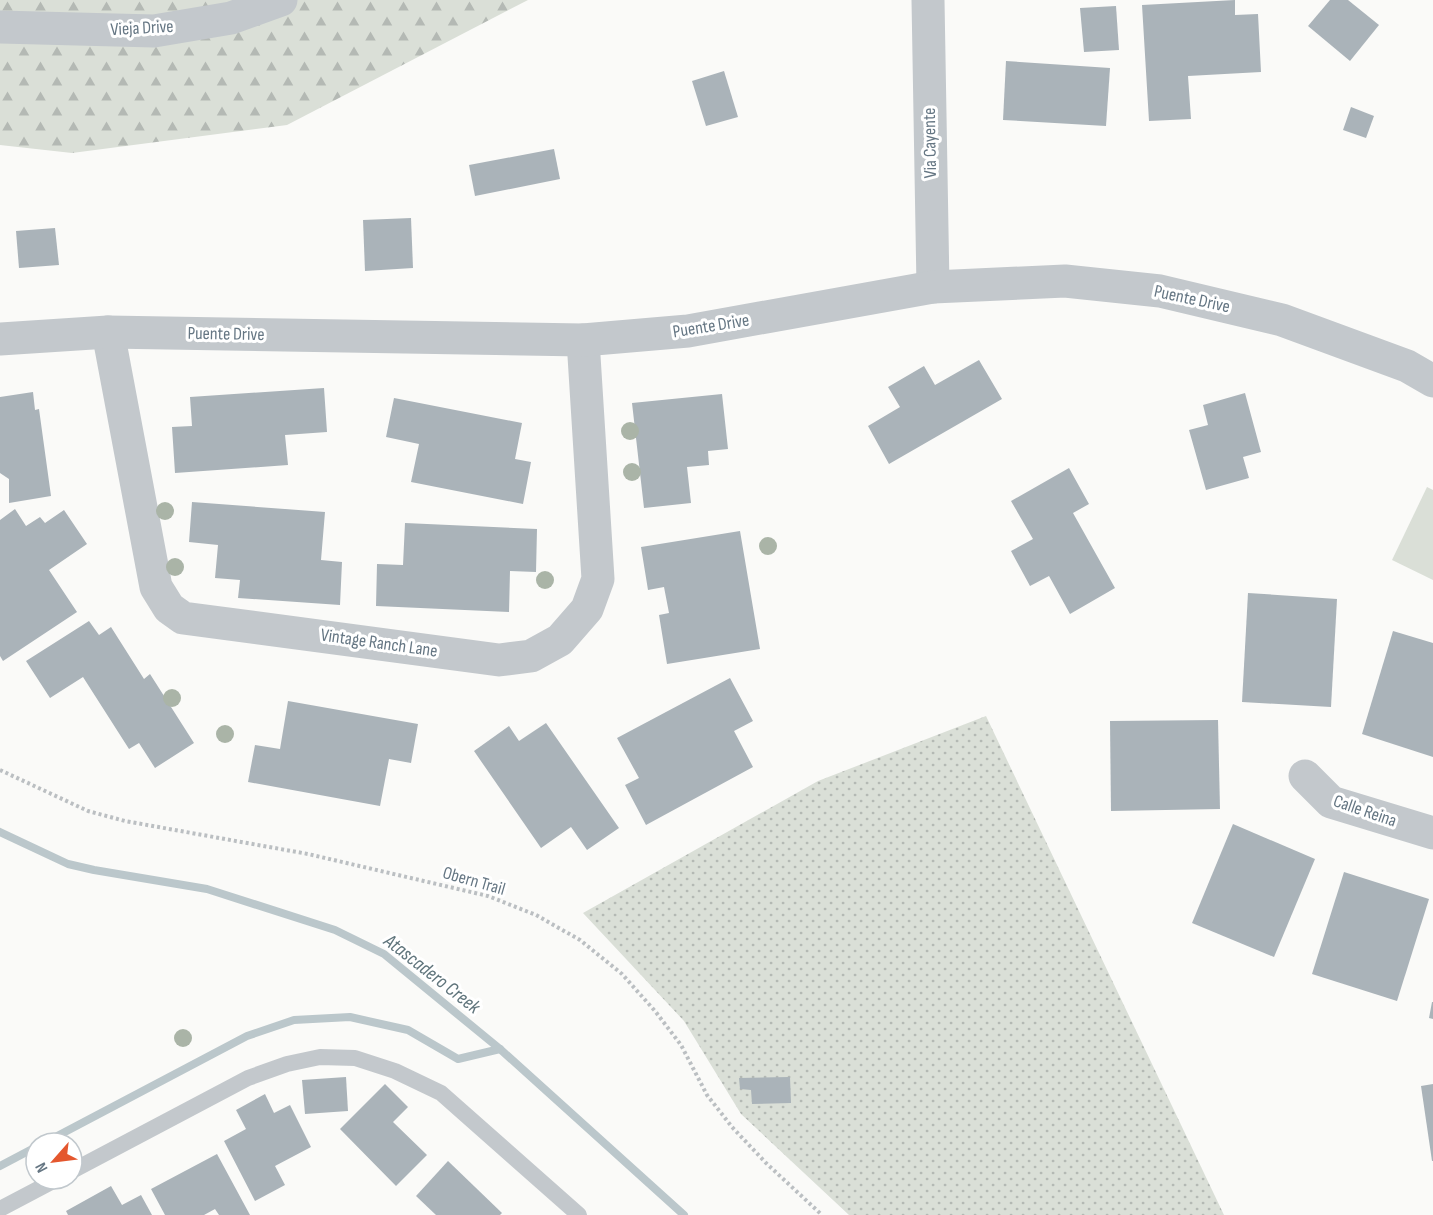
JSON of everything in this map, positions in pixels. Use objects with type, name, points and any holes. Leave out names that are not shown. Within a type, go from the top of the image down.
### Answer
[{"type":"street","name":"Vieja Drive","points":[[0,27],[154,31],[231,18],[281,0]]},
{"type":"street","name":"Via Cayente","points":[[928,0],[933,287]]},
{"type":"street","name":"Puente Drive","points":[[0,339],[108,332],[583,340],[687,331],[933,287],[1065,281],[1160,291],[1282,320],[1420,374]]},
{"type":"street","name":"Vintage Ranch Lane","points":[[108,332],[156,587],[169,608],[183,618],[499,660],[531,656],[560,640],[587,609],[598,579],[583,340]]},
{"type":"street","name":"Calle Reina","points":[[1305,776],[1331,802],[1433,833]]},
{"type":"lane","points":[[84,1165],[248,1078],[287,1064],[320,1057],[355,1058],[395,1071],[441,1093],[579,1215]]},
{"type":"lane","points":[[0,1209],[34,1191]]},
{"type":"path","name":"Obern Trail","points":[[0,770],[97,814],[331,860],[488,896],[536,915],[580,940],[622,974],[681,1045],[707,1095],[732,1127],[766,1163],[822,1215]]},
{"type":"green space","points":[[0,0],[528,0],[287,125],[72,153],[0,145]]},
{"type":"green space","points":[[1427,487],[1433,490],[1433,580],[1392,560]]},
{"type":"green space","points":[[986,716],[1224,1215],[849,1215],[741,1114],[684,1021],[583,913],[818,781]]},
{"type":"building","points":[[1235,0],[1235,15],[1258,14],[1261,72],[1188,76],[1191,119],[1149,121],[1142,5]]},
{"type":"building","points":[[1330,0],[1348,0],[1379,25],[1350,61],[1308,26]]},
{"type":"building","points":[[1116,6],[1119,50],[1084,52],[1080,8]]},
{"type":"building","points":[[1006,61],[1110,68],[1106,126],[1003,120]]},
{"type":"building","points":[[724,71],[738,117],[706,126],[692,81]]},
{"type":"building","points":[[1351,107],[1374,116],[1366,138],[1343,130]]},
{"type":"building","points":[[554,149],[560,179],[475,196],[469,165]]},
{"type":"building","points":[[411,218],[413,268],[365,271],[363,220]]},
{"type":"building","points":[[55,228],[59,265],[19,268],[16,231]]},
{"type":"building","points":[[979,360],[1002,399],[889,464],[868,426],[900,407],[888,387],[924,366],[935,385]]},
{"type":"building","points":[[324,388],[327,432],[285,435],[288,465],[175,473],[172,427],[192,426],[190,397]]},
{"type":"building","points":[[33,392],[35,410],[39,409],[51,496],[9,503],[9,479],[0,473],[0,397]]},
{"type":"building","points":[[1245,393],[1261,452],[1243,457],[1249,478],[1206,490],[1189,430],[1208,425],[1203,405]]},
{"type":"building","points":[[722,394],[728,449],[708,451],[709,465],[687,467],[691,503],[644,508],[632,403]]},
{"type":"building","points":[[394,398],[522,423],[515,459],[531,462],[523,504],[411,482],[419,444],[386,437]]},
{"type":"building","points":[[1069,468],[1089,504],[1073,513],[1115,588],[1070,614],[1049,576],[1030,586],[1011,551],[1033,539],[1011,501]]},
{"type":"building","points":[[192,502],[325,512],[321,560],[342,562],[340,605],[238,598],[240,580],[215,578],[218,545],[189,542]]},
{"type":"building","points":[[15,509],[26,526],[40,517],[45,523],[64,510],[87,544],[49,570],[77,612],[3,661],[0,656],[0,520]]},
{"type":"building","points":[[405,523],[537,529],[536,572],[510,571],[509,612],[376,606],[377,564],[403,565]]},
{"type":"building","points":[[740,531],[760,649],[667,664],[659,615],[669,613],[664,587],[648,590],[641,547]]},
{"type":"building","points":[[1248,593],[1337,599],[1331,707],[1242,702]]},
{"type":"building","points":[[89,621],[99,635],[111,627],[144,679],[150,674],[194,743],[155,768],[139,743],[129,749],[83,677],[50,698],[26,661]]},
{"type":"building","points":[[1393,631],[1433,643],[1433,757],[1362,734]]},
{"type":"building","points":[[730,678],[753,721],[734,731],[753,767],[646,825],[625,785],[639,778],[617,738]]},
{"type":"building","points":[[288,701],[418,724],[411,763],[389,759],[380,806],[248,782],[255,745],[280,749]]},
{"type":"building","points":[[1218,720],[1220,809],[1111,811],[1110,721]]},
{"type":"building","points":[[546,723],[619,828],[587,850],[571,827],[541,848],[474,751],[509,726],[519,741]]},
{"type":"building","points":[[1233,824],[1315,859],[1274,957],[1192,923]]},
{"type":"building","points":[[1344,872],[1429,899],[1397,1001],[1312,974]]},
{"type":"building","points":[[1433,1002],[1433,1019],[1429,1018]]},
{"type":"building","points":[[346,1077],[348,1111],[305,1114],[302,1080]]},
{"type":"building","points":[[790,1077],[791,1103],[752,1104],[751,1090],[740,1089],[739,1078]]},
{"type":"building","points":[[385,1084],[408,1107],[393,1122],[427,1155],[396,1186],[340,1129]]},
{"type":"building","points":[[1433,1084],[1433,1161],[1432,1161],[1421,1086]]},
{"type":"building","points":[[265,1094],[274,1113],[290,1105],[311,1147],[275,1166],[285,1185],[255,1201],[224,1141],[246,1129],[236,1110]]},
{"type":"building","points":[[217,1154],[250,1215],[219,1215],[215,1209],[204,1215],[165,1215],[151,1189]]},
{"type":"building","points":[[448,1161],[502,1213],[500,1215],[436,1215],[416,1196]]},
{"type":"building","points":[[111,1186],[122,1205],[141,1195],[152,1215],[68,1215],[66,1211]]},
{"type":"waterway","name":"Atascadero Creek","points":[[0,832],[68,864],[207,889],[335,930],[384,954],[500,1049],[684,1215]]},
{"type":"waterway","points":[[67,1131],[247,1036],[294,1020],[350,1017],[408,1030],[458,1059],[500,1049]]},
{"type":"waterway","points":[[0,1166],[24,1153]]}]
